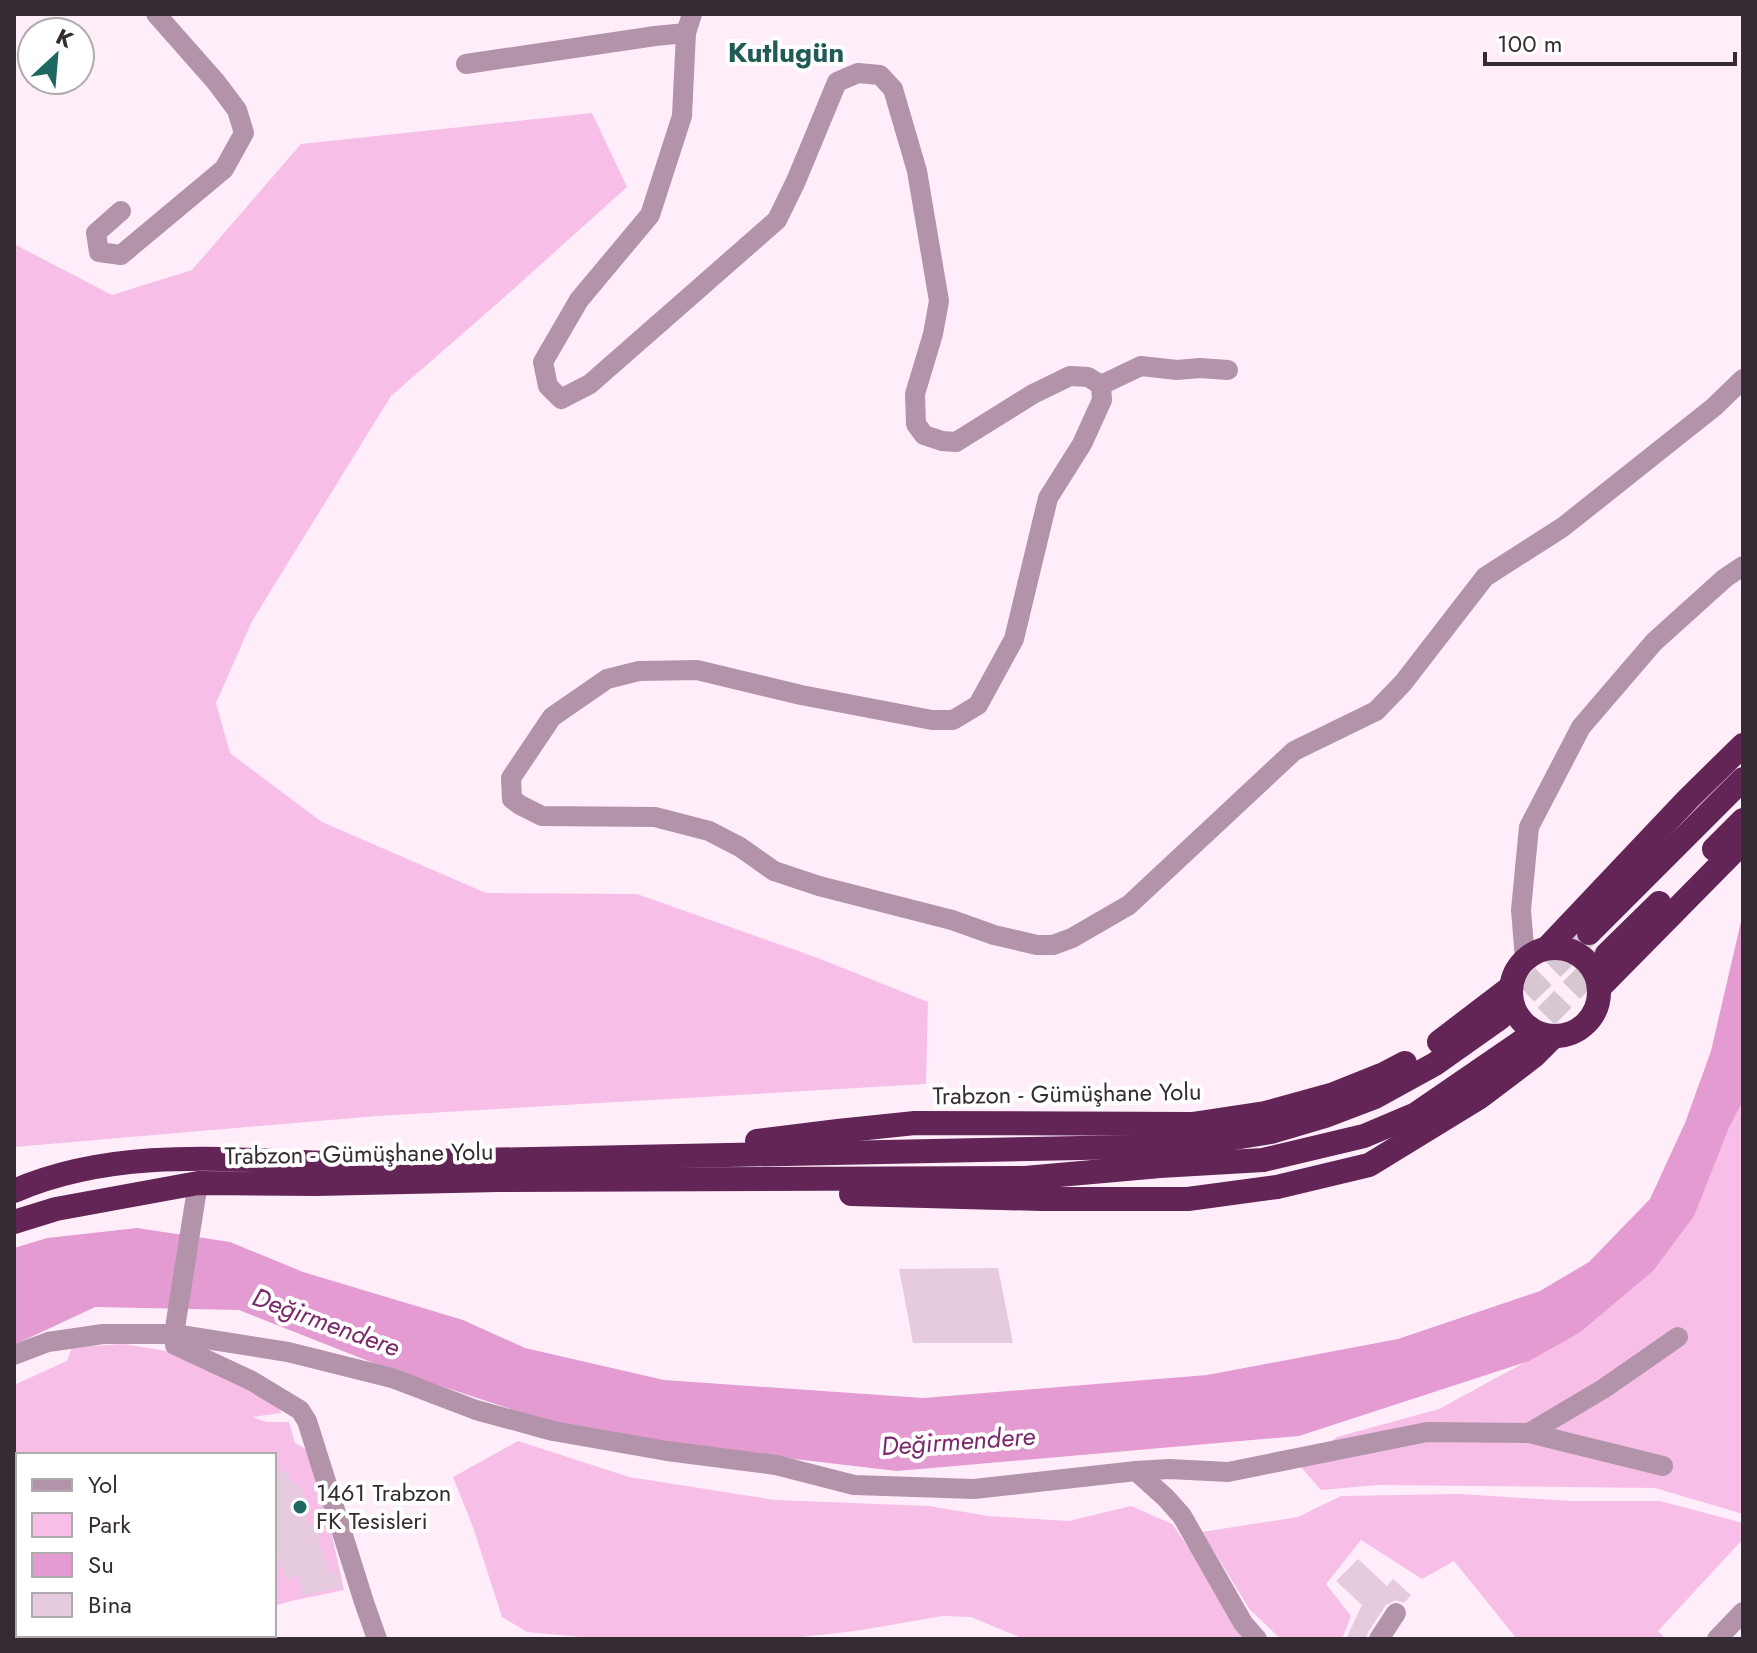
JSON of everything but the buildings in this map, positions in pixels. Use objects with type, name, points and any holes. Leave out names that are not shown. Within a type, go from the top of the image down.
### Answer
[{"type":"highway","points":[[1547,948],[1743,745]]},
{"type":"highway","points":[[1589,933],[1743,779]]},
{"type":"highway","points":[[1607,954],[1743,820]]},
{"type":"highway","name":"Trabzon - Gümüşhane Yolu","points":[[709,1179],[864,1195],[1188,1199],[1277,1187],[1369,1165],[1480,1097],[1534,1056],[1554,1036],[1577,1030],[1587,1022],[1594,1012],[1599,988],[1743,842]]},
{"type":"highway","points":[[1525,959],[1547,948],[1571,951],[1590,966],[1599,988]]},
{"type":"highway","name":"Trabzon - Gümüşhane Yolu","points":[[641,1157],[915,1123],[1192,1124],[1265,1113],[1334,1094],[1384,1074],[1431,1048],[1511,987],[1513,976],[1525,959]]},
{"type":"highway","points":[[1511,987],[1511,999],[1522,1021],[1531,1029],[1554,1036]]},
{"type":"highway","name":"Trabzon - Gümüşhane Yolu","points":[[14,1191],[106,1164],[197,1158],[327,1163],[1185,1146],[1271,1132],[1375,1097],[1435,1064],[1500,1018]]},
{"type":"highway","name":"Trabzon - Gümüşhane Yolu","points":[[14,1222],[56,1209],[197,1192],[316,1184],[498,1180],[1025,1178],[1263,1160],[1364,1136],[1416,1114],[1521,1042]]},
{"type":"street","points":[[121,211],[96,233],[99,252],[121,255],[224,169],[244,133],[237,110],[156,14]]},
{"type":"street","points":[[466,64],[655,36],[689,24],[682,116],[650,215],[579,300],[543,362],[548,386],[561,399],[590,384],[777,220],[837,82],[858,73],[880,75],[893,89],[917,171],[939,301],[933,334],[915,394],[916,424],[924,435],[956,442],[1033,394],[1070,376],[1088,377],[1101,385]]},
{"type":"street","points":[[1101,385],[1141,366],[1228,370]]},
{"type":"street","points":[[1101,385],[1102,400],[1082,444],[1048,498],[1014,639],[978,705],[953,720],[932,720],[801,695],[697,670],[639,671],[607,679],[552,717],[511,778],[512,799],[542,816],[655,817],[669,820],[709,831],[740,847],[774,871],[819,886],[952,920],[994,935],[1037,945],[1053,945],[1072,938],[1129,905],[1294,751],[1376,711],[1403,683],[1485,577],[1563,527],[1714,407],[1743,379]]},
{"type":"street","points":[[1525,959],[1521,910],[1529,827],[1581,727],[1654,642],[1725,578],[1743,566]]},
{"type":"street","points":[[197,1192],[175,1345],[252,1381],[300,1410],[307,1421],[377,1639]]},
{"type":"street","points":[[14,1355],[48,1342],[176,1326],[392,1378],[476,1410],[553,1431],[667,1451],[776,1465],[854,1485],[974,1489],[1136,1471],[1228,1472],[1427,1432],[1529,1433],[1663,1466]]},
{"type":"street","points":[[1529,1433],[1603,1389],[1678,1337]]},
{"type":"street","points":[[1136,1471],[1182,1516],[1243,1623],[1257,1639]]},
{"type":"street","points":[[1717,1639],[1743,1612]]},
{"type":"street","points":[[1379,1639],[1396,1613]]},
{"type":"green space","points":[[592,113],[627,187],[391,396],[252,621],[216,703],[230,753],[322,822],[486,893],[637,894],[815,957],[928,1002],[926,1084],[377,1116],[14,1147],[14,244],[112,295],[192,270],[301,144]]},
{"type":"green space","points":[[1743,1101],[1743,1514],[1655,1488],[1378,1485],[1321,1490],[1300,1466],[1337,1437],[1439,1409],[1579,1333],[1728,1130]]},
{"type":"green space","name":"1461 Trabzon FK Tesisleri","points":[[124,1344],[172,1352],[276,1401],[281,1413],[252,1417],[267,1422],[289,1422],[295,1443],[307,1450],[317,1467],[344,1590],[276,1605],[276,1453],[16,1453],[16,1637],[196,1637],[14,1639],[14,1385],[67,1361],[72,1347]]},
{"type":"green space","points":[[518,1441],[629,1477],[775,1500],[929,1506],[988,1516],[1069,1521],[1131,1506],[1172,1524],[1252,1639],[1024,1639],[971,1617],[943,1616],[784,1639],[602,1639],[527,1632],[502,1617],[453,1477]]},
{"type":"green space","points":[[1460,1494],[1572,1501],[1660,1501],[1743,1523],[1743,1539],[1658,1631],[1666,1639],[1517,1639],[1454,1561],[1422,1579],[1361,1540],[1326,1584],[1351,1616],[1342,1639],[1281,1639],[1250,1610],[1202,1532],[1298,1517],[1341,1496]]},
{"type":"water","name":"Değirmendere","points":[[1743,913],[1743,1101],[1728,1130],[1694,1216],[1653,1271],[1579,1333],[1529,1361],[1299,1436],[897,1471],[590,1435],[386,1368],[239,1310],[95,1307],[14,1345],[14,1248],[47,1238],[137,1228],[230,1242],[303,1272],[463,1320],[525,1348],[664,1380],[923,1398],[1207,1375],[1398,1339],[1540,1291],[1589,1262],[1650,1199],[1685,1123],[1711,1051]]},
{"type":"tunnel","points":[[1500,1018],[1589,933]]},
{"type":"tunnel","points":[[1521,1042],[1607,954]]},
{"type":"place","name":"1461 Trabzon FK Tesisleri","points":[[300,1507]]},
{"type":"district","name":"Kutlugün","points":[[786,52]]}]
